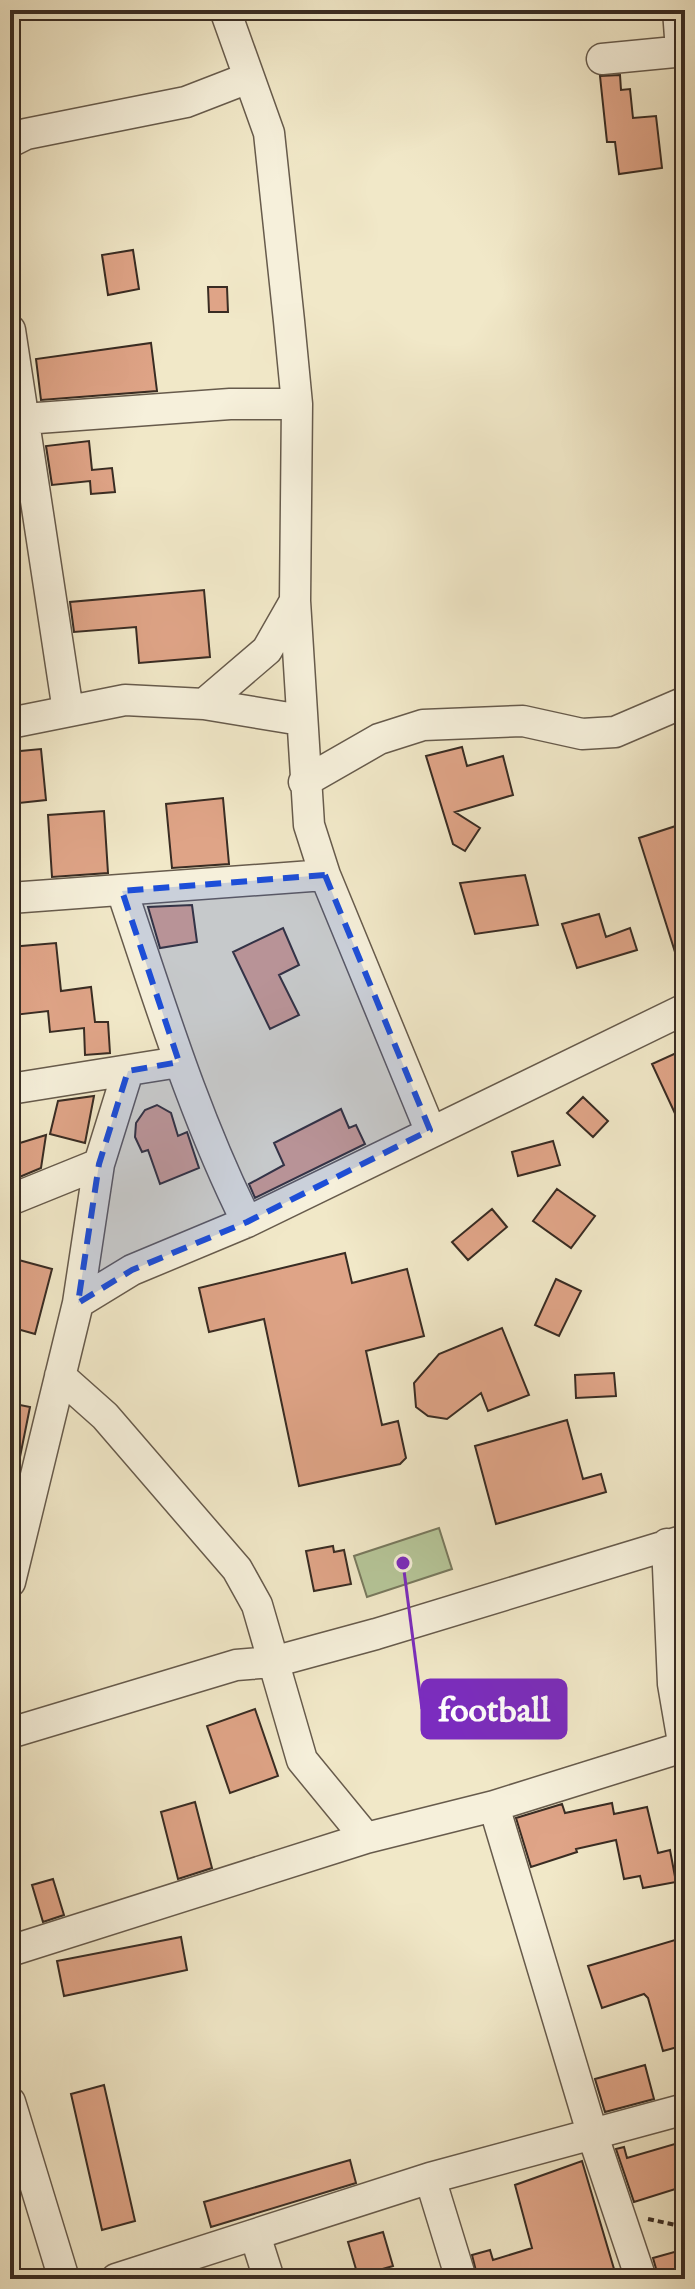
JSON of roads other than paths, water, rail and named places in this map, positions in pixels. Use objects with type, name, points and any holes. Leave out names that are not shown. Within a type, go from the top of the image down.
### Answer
[{"type":"street","points":[[225,10],[269,133],[297,404],[295,601],[309,825],[325,875],[430,1130]]},
{"type":"street","points":[[602,59],[683,51],[678,10]]},
{"type":"street","points":[[10,142],[26,134],[186,102],[248,78]]},
{"type":"street","points":[[10,330],[18,419],[68,711]]},
{"type":"street","points":[[18,419],[230,404],[297,404]]},
{"type":"street","points":[[204,704],[267,650],[295,601]]},
{"type":"street","points":[[10,723],[125,700],[204,704],[301,720]]},
{"type":"street","points":[[304,782],[379,739],[423,725],[523,721],[582,734],[615,732],[685,702]]},
{"type":"street","points":[[10,898],[325,875]]},
{"type":"street","points":[[122,891],[179,1062],[217,1162],[247,1222]]},
{"type":"street","points":[[78,1303],[132,1270],[247,1222],[430,1130],[685,1009]]},
{"type":"street","points":[[10,1089],[179,1062]]},
{"type":"street","points":[[12,1568],[78,1303],[99,1164],[128,1071]]},
{"type":"street","points":[[10,1200],[99,1164]]},
{"type":"street","points":[[60,1376],[105,1416],[237,1569],[257,1605],[302,1760],[366,1838]]},
{"type":"street","points":[[10,1733],[236,1665],[273,1662],[676,1542],[671,1669],[684,1751],[494,1806],[366,1838],[10,1951]]},
{"type":"street","points":[[494,1806],[593,2136],[641,2279]]},
{"type":"street","points":[[10,2102],[64,2279]]},
{"type":"street","points":[[116,2279],[430,2178],[685,2109]]},
{"type":"street","points":[[430,2178],[461,2279]]},
{"type":"street","points":[[255,2235],[269,2279]]},
{"type":"place","name":"football","points":[[403,1563]]}]
